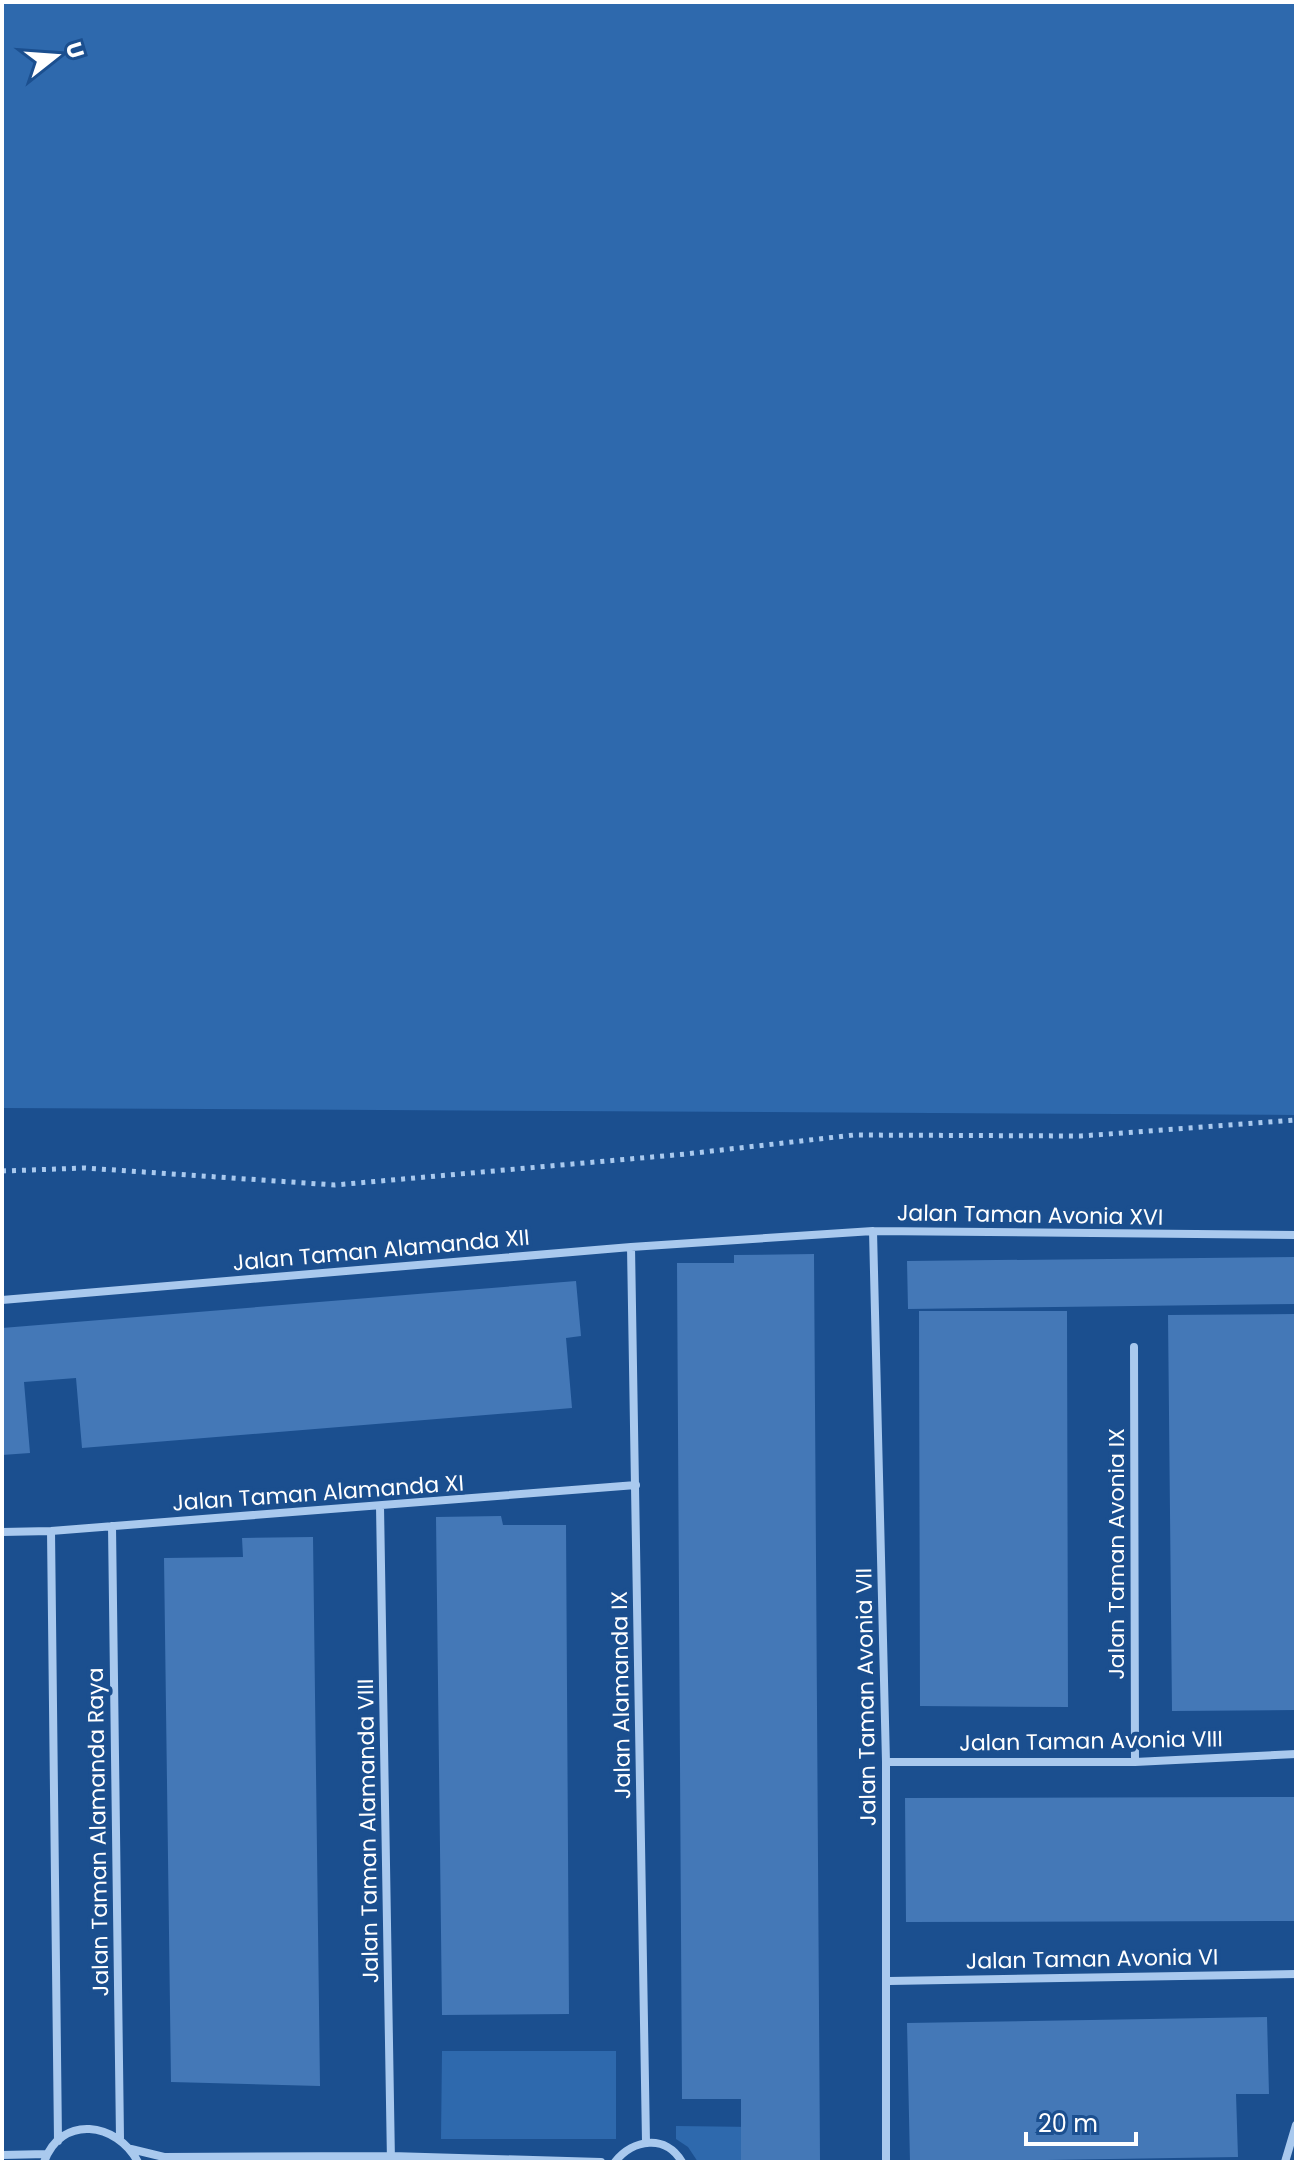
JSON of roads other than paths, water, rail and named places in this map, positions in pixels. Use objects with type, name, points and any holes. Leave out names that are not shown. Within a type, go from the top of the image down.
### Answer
[{"type":"street","name":"Jalan Taman Avonia XVI","points":[[764,1239],[873,1231],[1296,1235]]},
{"type":"street","name":"Jalan Taman Avonia VII","points":[[873,1231],[886,1762],[889,1981],[886,2162]]},
{"type":"street","name":"Jalan Taman Alamanda XII","points":[[2,1300],[631,1247],[764,1239]]},
{"type":"street","name":"Jalan Alamanda IX","points":[[631,1247],[646,2142]]},
{"type":"street","name":"Jalan Taman Avonia IX","points":[[1134,1347],[1135,1762]]},
{"type":"street","name":"Jalan Taman Alamanda XI","points":[[2,1532],[51,1531],[636,1485]]},
{"type":"street","name":"Jalan Taman Alamanda VIII","points":[[380,1506],[391,2159]]},
{"type":"street","name":"Jalan Taman Alamanda Raya","points":[[112,1526],[120,2138]]},
{"type":"street","name":"Jalan Taman Alamanda Raya","points":[[51,1531],[58,2141]]},
{"type":"street","name":"Jalan Taman Avonia VIII","points":[[886,1762],[1135,1762],[1296,1754]]},
{"type":"street","name":"Jalan Taman Avonia VI","points":[[889,1981],[1296,1974]]},
{"type":"street","points":[[1285,2162],[1296,2125]]},
{"type":"street","points":[[2,2155],[45,2158],[58,2141],[73,2132],[90,2128],[120,2138],[138,2162]]},
{"type":"street","points":[[615,2162],[634,2144],[646,2142],[670,2148],[682,2162]]},
{"type":"street","points":[[131,2149],[164,2157],[601,2162]]}]
